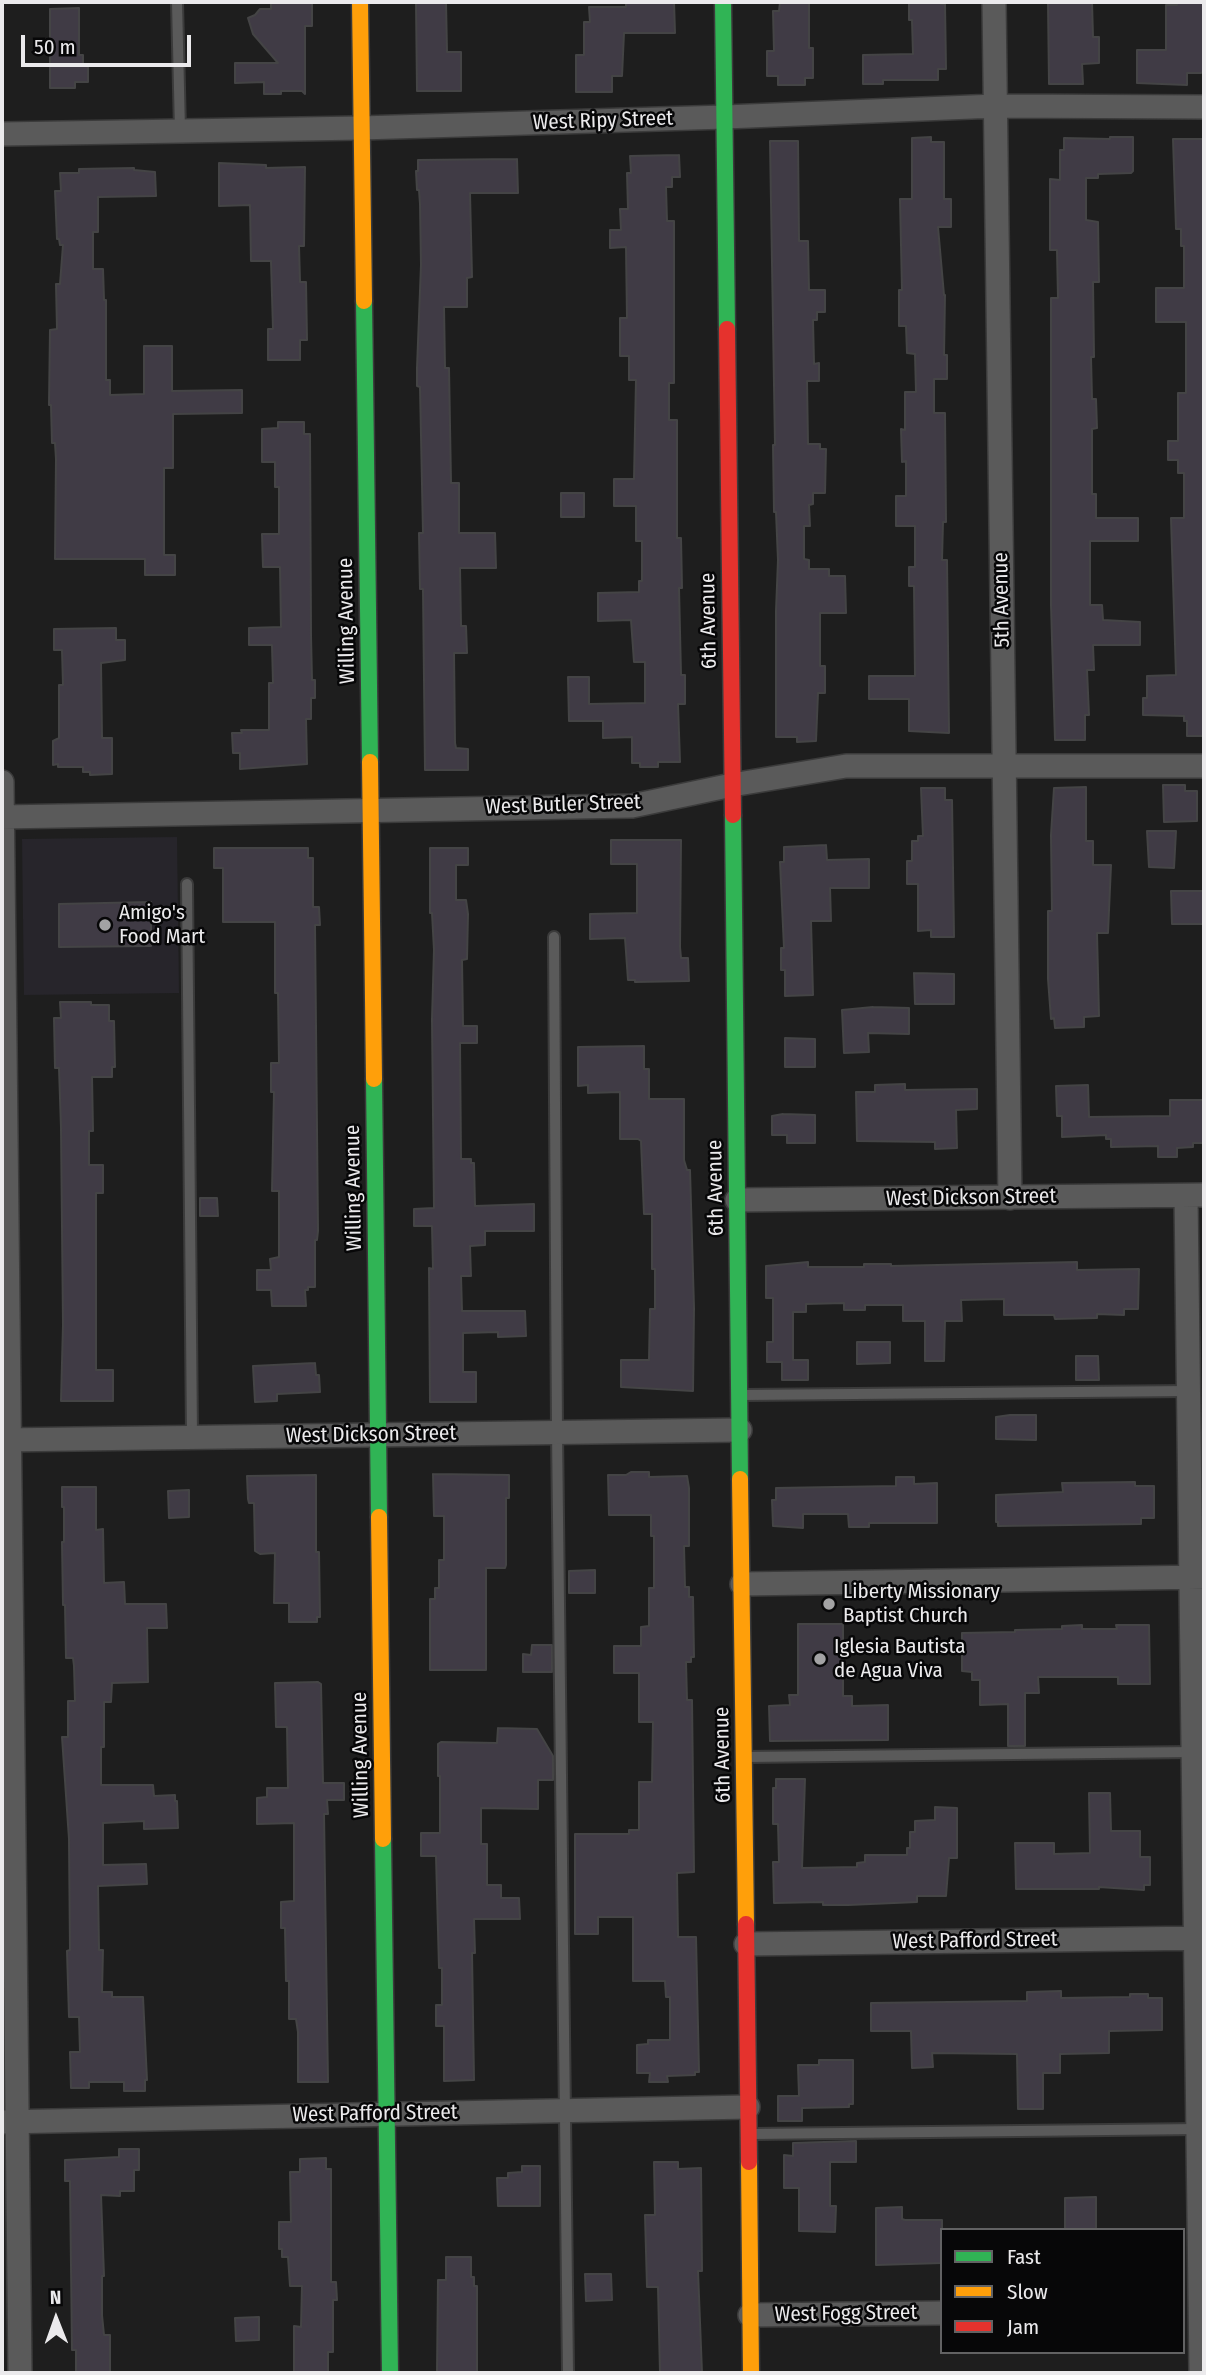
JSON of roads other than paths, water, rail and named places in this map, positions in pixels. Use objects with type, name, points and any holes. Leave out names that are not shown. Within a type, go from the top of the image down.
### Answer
[{"type":"street","name":"Willing Avenue","points":[[360,2],[390,2373]]},
{"type":"street","name":"6th Avenue","points":[[723,2],[751,2373]]},
{"type":"street","name":"5th Avenue","points":[[994,2],[1010,1198]]},
{"type":"street","name":"West Ripy Street","points":[[2,134],[361,128],[996,106],[1204,107]]},
{"type":"street","name":"West Butler Street","points":[[2,817],[632,806],[732,785],[846,766],[1204,766]]},
{"type":"street","points":[[2,782],[10,2122],[20,2373]]},
{"type":"street","name":"West Dickson Street","points":[[737,1200],[1195,1196]]},
{"type":"street","points":[[1195,1196],[1194,1384],[1201,2128],[1196,2310],[1201,2373]]},
{"type":"street","name":"West Dickson Street","points":[[6,1440],[740,1430]]},
{"type":"street","points":[[742,1584],[1197,1577]]},
{"type":"street","name":"West Pafford Street","points":[[746,1944],[1200,1938]]},
{"type":"street","name":"West Pafford Street","points":[[10,2122],[748,2107]]},
{"type":"street","name":"West Fogg Street","points":[[750,2315],[940,2313]]},
{"type":"lane","points":[[177,2],[180,131]]},
{"type":"lane","points":[[187,884],[192,1437]]},
{"type":"lane","points":[[554,937],[568,2373]]},
{"type":"lane","points":[[739,1395],[1194,1384]]},
{"type":"lane","points":[[744,1757],[1199,1752]]},
{"type":"lane","points":[[748,2134],[1201,2128]]},
{"type":"place","name":"Amigo's Food Mart","points":[[105,925]]},
{"type":"place","name":"Liberty Missionary Baptist Church","points":[[829,1604]]},
{"type":"place","name":"Iglesia Bautista de Agua Viva","points":[[820,1659]]}]
